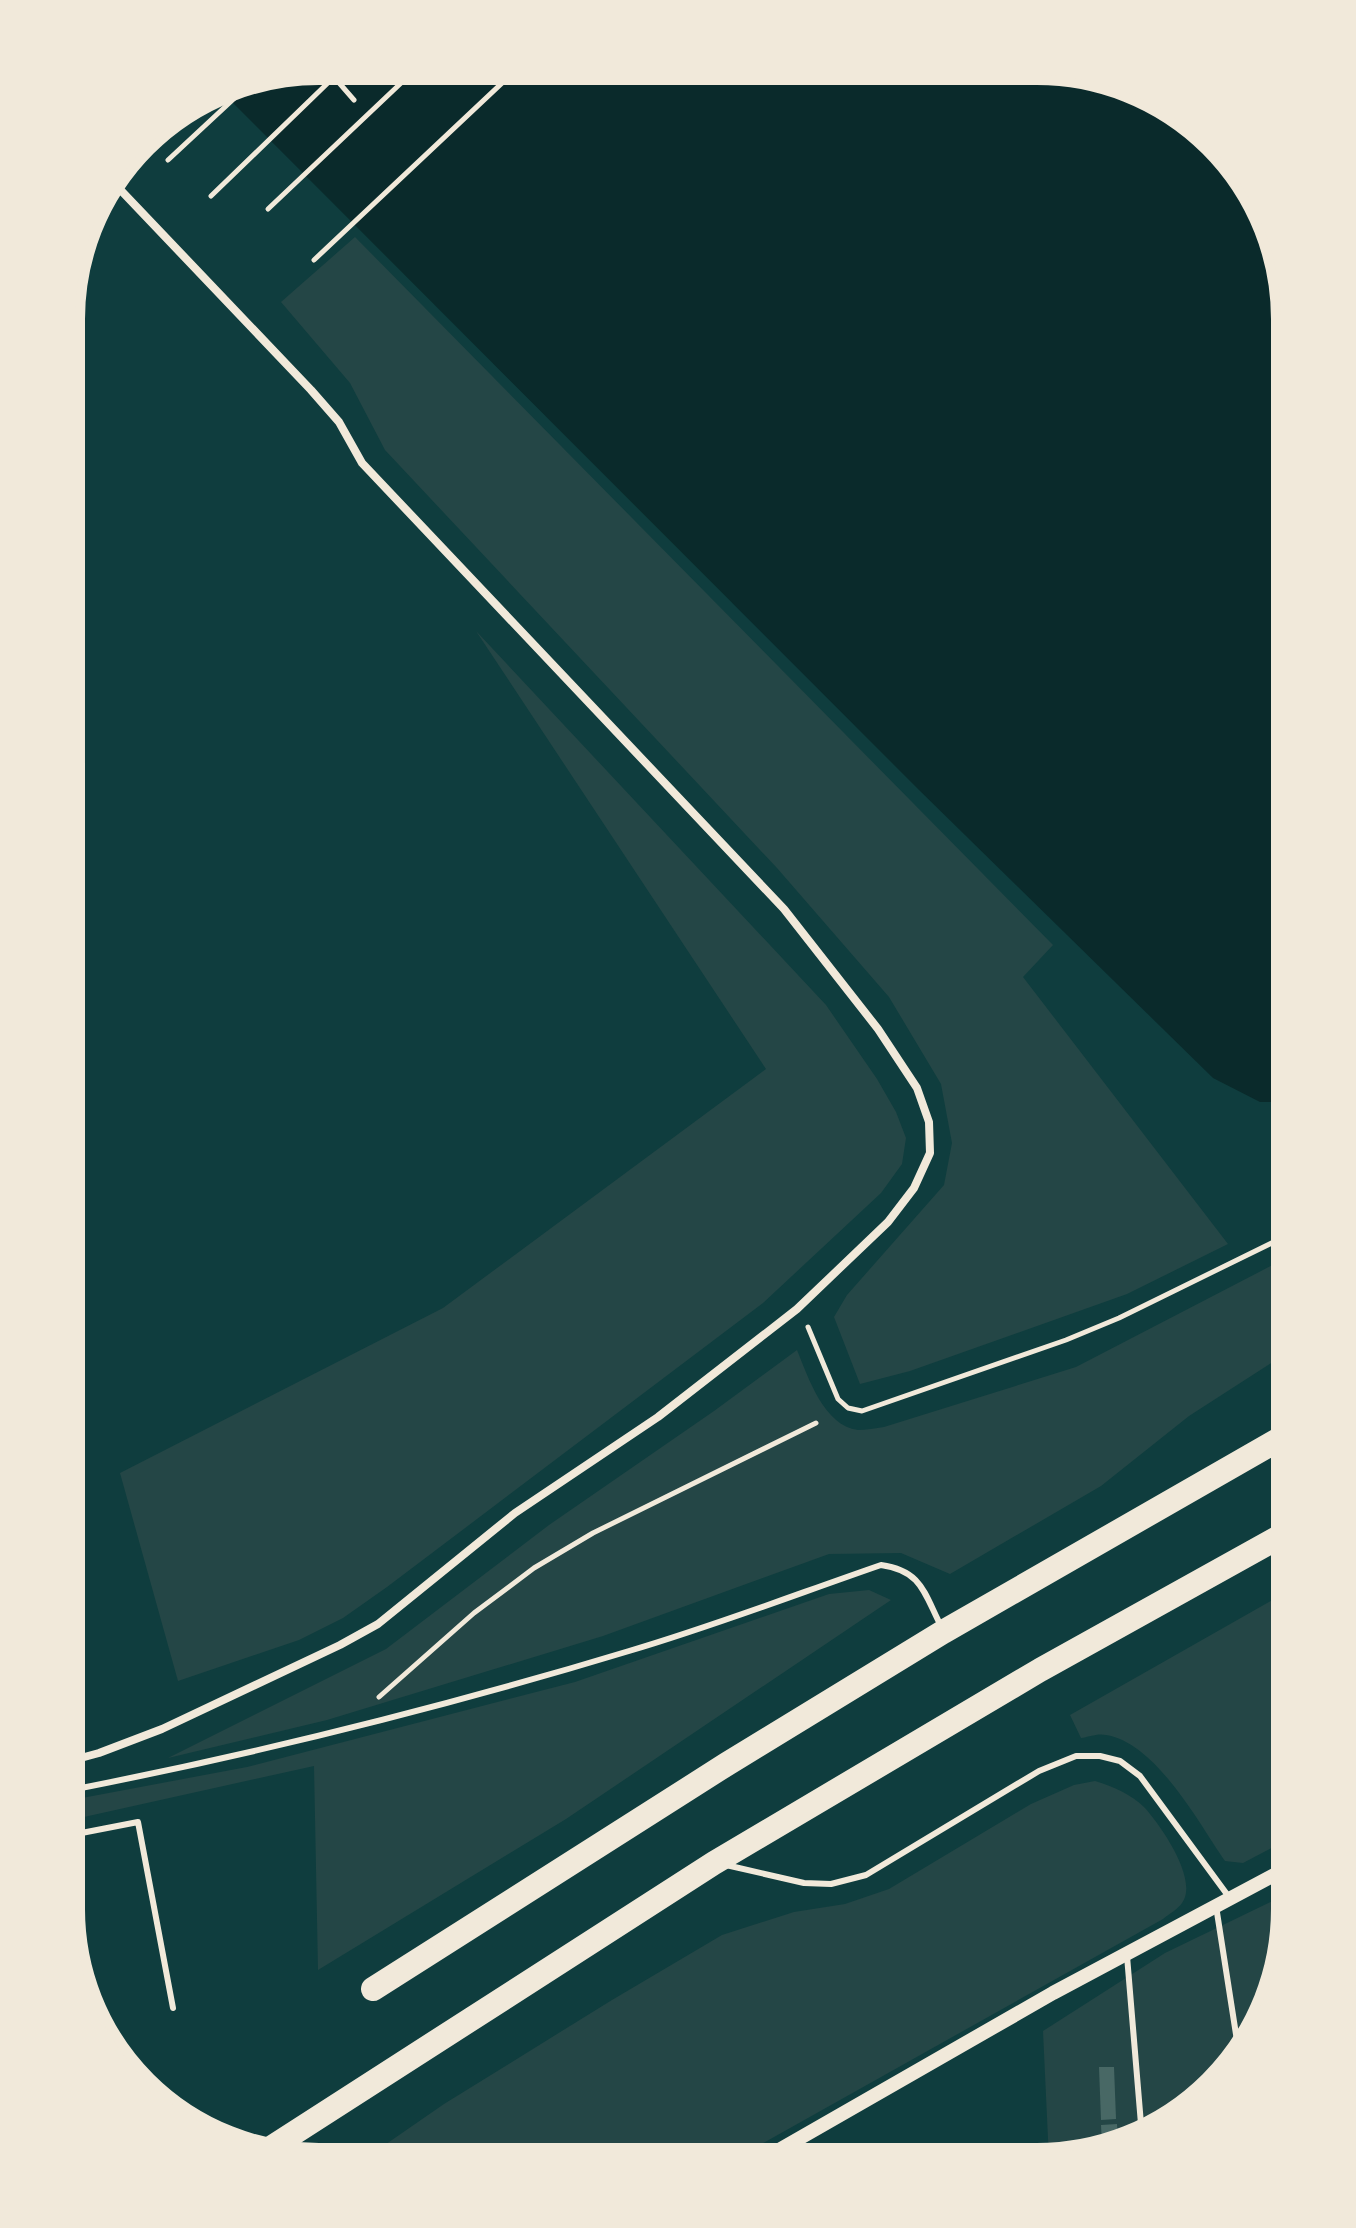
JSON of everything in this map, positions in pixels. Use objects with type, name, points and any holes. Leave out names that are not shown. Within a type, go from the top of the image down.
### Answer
[{"type":"highway","points":[[373,1989],[701,1780],[943,1632],[1275,1441]]},
{"type":"highway","points":[[277,2144],[714,1863],[1040,1670],[1275,1539]]},
{"type":"street","points":[[80,1758],[162,1729],[378,1624],[515,1513],[658,1417],[797,1309],[888,1222],[914,1188],[930,1153],[929,1122],[917,1088],[878,1029],[784,909],[362,463],[339,422],[311,390],[119,188]]},
{"type":"street","points":[[783,2148],[1053,1993],[1275,1874]]},
{"type":"lane","points":[[80,1788],[339,1732],[632,1650],[881,1565],[912,1575],[943,1632]]},
{"type":"lane","points":[[714,1863],[804,1883],[831,1884],[866,1875],[1039,1771],[1076,1756],[1100,1756],[1120,1761],[1140,1776],[1223,1902],[1238,2038]]},
{"type":"lane","points":[[80,1833],[138,1822],[173,2008]]},
{"type":"lane","points":[[1126,1954],[1141,2124]]},
{"type":"path","points":[[211,196],[331,80]]},
{"type":"path","points":[[337,80],[354,100]]},
{"type":"path","points":[[268,209],[404,80]]},
{"type":"path","points":[[314,260],[505,80]]},
{"type":"path","points":[[168,160],[239,94]]},
{"type":"path","points":[[797,1309],[805,1320],[838,1399],[848,1408],[862,1411],[1066,1340],[1119,1318],[1275,1241]]},
{"type":"path","points":[[339,1732],[474,1613],[534,1568],[593,1533],[816,1423]]},
{"type":"shaded area","points":[[319,80],[1037,80],[1099,88],[1128,98],[1182,129],[1206,150],[1227,174],[1258,228],[1274,288],[1276,1102],[1260,1102],[1213,1078],[917,788],[228,98],[257,88]]},
{"type":"shaded area","points":[[355,237],[1053,945],[1023,977],[1228,1244],[1127,1294],[910,1371],[860,1384],[834,1317],[847,1295],[944,1185],[952,1143],[941,1084],[889,997],[777,868],[385,450],[350,383],[281,302]]},
{"type":"shaded area","points":[[476,631],[826,1005],[896,1112],[906,1138],[902,1164],[881,1193],[763,1303],[387,1587],[343,1618],[299,1640],[178,1681],[120,1473],[443,1308],[766,1069]]},
{"type":"shaded area","points":[[1275,1264],[1275,1360],[1189,1416],[1101,1486],[950,1574],[901,1553],[829,1554],[603,1636],[327,1720],[168,1758],[386,1649],[549,1525],[797,1350],[827,1410],[846,1427],[858,1430],[884,1427],[1076,1367]]},
{"type":"shaded area","points":[[869,1590],[891,1600],[566,1819],[318,1970],[314,1766],[80,1818],[80,1798],[247,1767],[575,1682],[829,1594]]},
{"type":"shaded area","points":[[1275,1598],[1275,1846],[1243,1863],[1225,1861],[1189,1806],[1159,1768],[1124,1741],[1103,1735],[1081,1738],[1070,1715]]},
{"type":"shaded area","points":[[1095,1781],[1115,1788],[1145,1808],[1160,1827],[1182,1868],[1186,1893],[1182,1903],[1163,1919],[754,2148],[380,2148],[444,2104],[722,1935],[794,1912],[845,1904],[889,1889],[1031,1804],[1074,1785]]},
{"type":"shaded area","points":[[1275,1900],[1271,1955],[1263,1986],[1244,2028],[1206,2078],[1182,2099],[1128,2130],[1099,2140],[1048,2147],[1043,2031],[1165,1953]]},
{"type":"building","points":[[1099,2067],[1114,2067],[1116,2119],[1101,2120]]},
{"type":"building","points":[[1117,2124],[1117,2134],[1102,2139],[1101,2125]]}]
